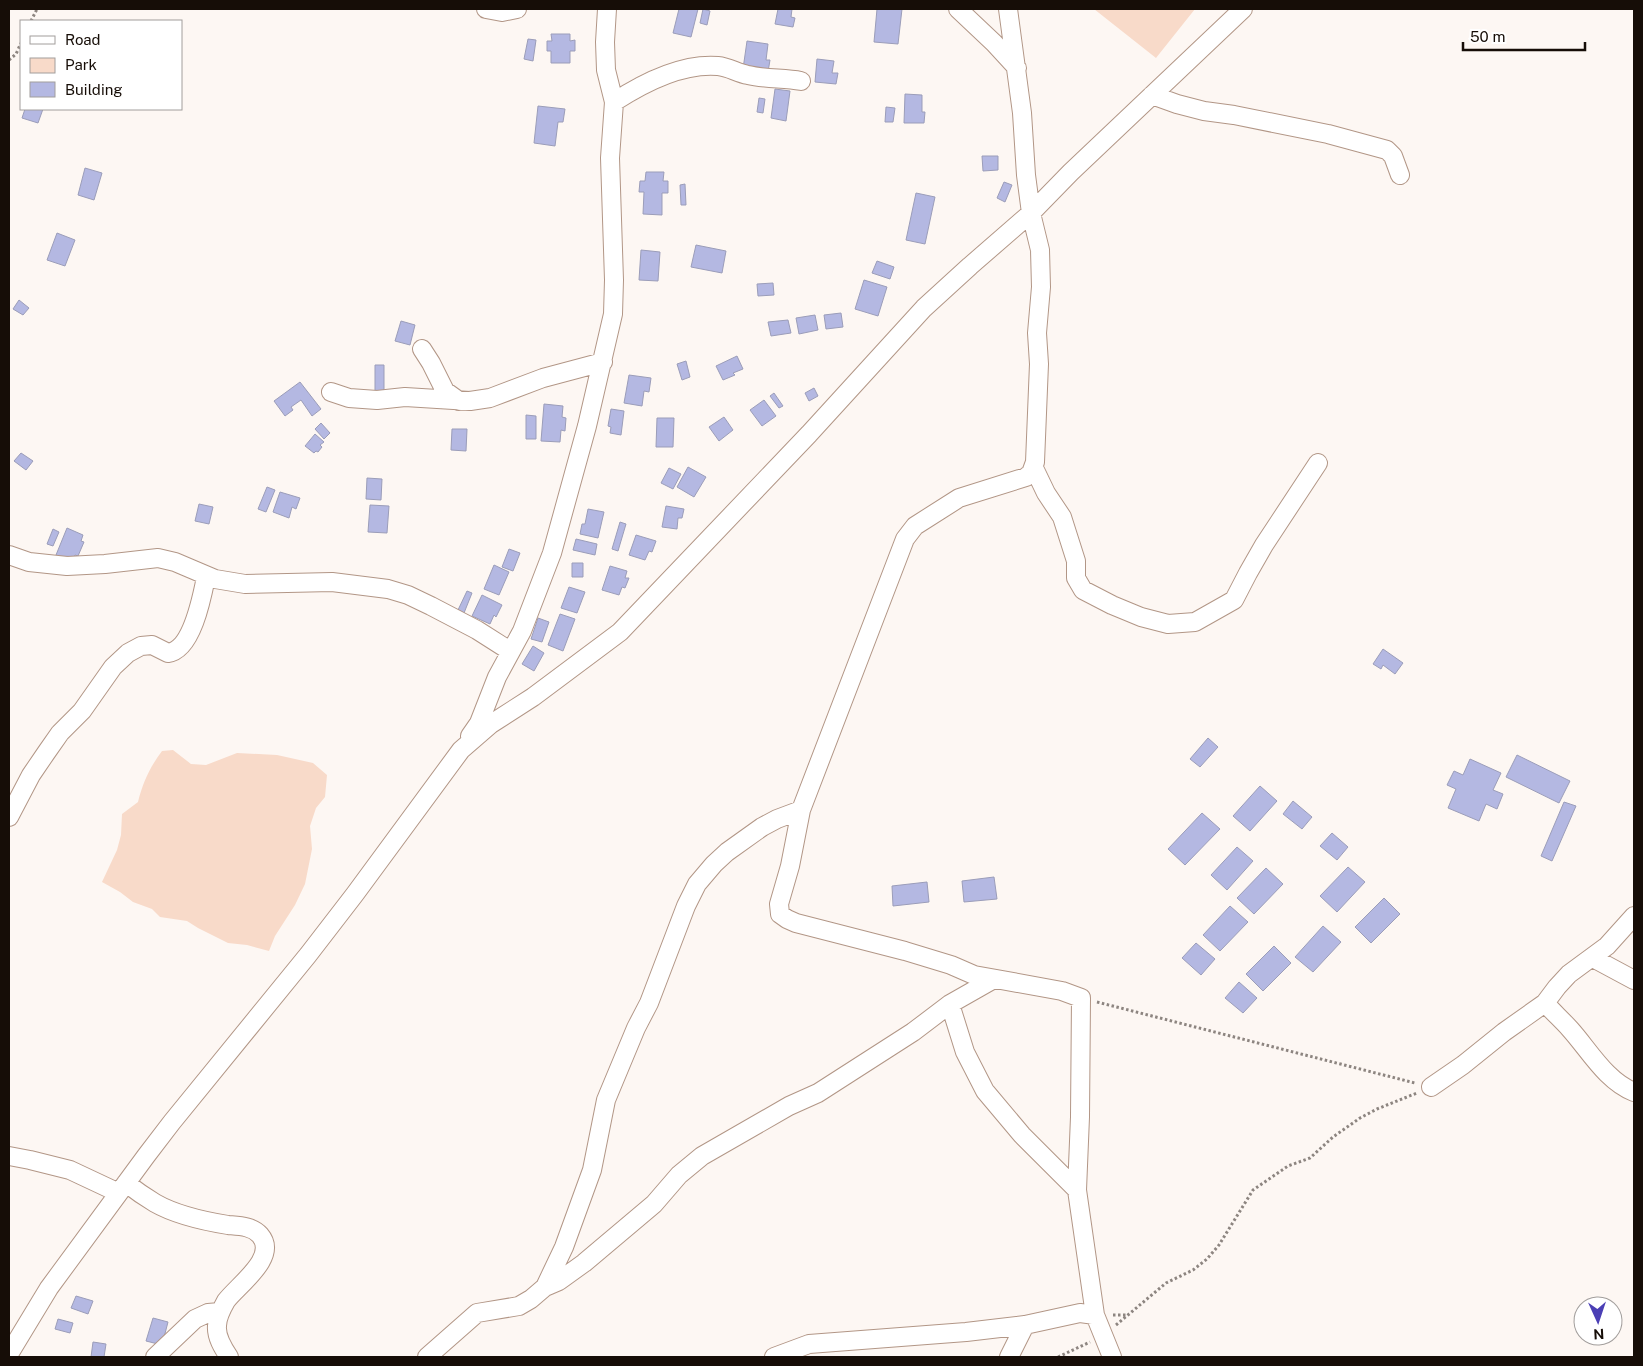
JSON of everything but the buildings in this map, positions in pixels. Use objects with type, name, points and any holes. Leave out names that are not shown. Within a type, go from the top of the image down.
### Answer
[{"type":"street","points":[[486,9],[502,12],[517,9]]},
{"type":"street","points":[[9,1354],[49,1288],[122,1188],[172,1122],[308,956],[460,750],[479,723],[497,676],[522,631],[552,553],[572,486],[613,314],[614,272],[610,158],[614,102],[606,70],[607,9]]},
{"type":"street","points":[[958,9],[1017,68]]},
{"type":"street","points":[[1008,9],[1017,68],[1031,213],[1040,250],[1041,287],[1037,333],[1039,364],[1034,468],[1046,493],[1062,517],[1076,561],[1076,578],[1083,590],[1112,605],[1142,617],[1168,624],[1194,622],[1234,600],[1264,545],[1318,463]]},
{"type":"street","points":[[460,750],[491,724],[533,697],[620,632],[809,434],[924,308],[1031,213],[1071,172],[1242,9]]},
{"type":"street","points":[[614,102],[643,84],[659,77],[700,67],[728,67],[746,75],[802,81]]},
{"type":"street","points":[[1152,95],[1204,111],[1234,115],[1328,134],[1387,150],[1394,156],[1400,175]]},
{"type":"street","points":[[422,348],[445,391],[459,401]]},
{"type":"street","points":[[331,392],[349,398],[377,400],[404,397],[459,401],[490,398],[543,378],[603,362]]},
{"type":"street","points":[[1034,468],[1026,477],[959,498],[915,526],[905,539],[801,810],[790,866],[779,904],[780,914],[787,920],[951,964],[974,974],[1062,991],[1082,998],[1077,1190],[1095,1315],[1112,1357]]},
{"type":"street","points":[[9,555],[28,562],[67,566],[158,558],[175,562],[206,577],[245,584],[332,582],[388,589],[408,595],[431,606],[510,651]]},
{"type":"street","points":[[9,817],[31,775],[60,733],[82,710],[113,667],[128,652],[141,646],[152,645],[168,653],[178,650],[184,642],[197,613],[206,577]]},
{"type":"street","points":[[545,1287],[564,1246],[592,1170],[606,1100],[636,1028],[649,1003],[686,906],[697,884],[714,864],[762,827],[801,810]]},
{"type":"street","points":[[1431,1087],[1456,1071],[1504,1032],[1545,1003],[1569,974],[1607,946],[1634,916]]},
{"type":"street","points":[[1593,958],[1634,980]]},
{"type":"street","points":[[428,1357],[478,1313],[519,1306],[545,1287],[584,1263],[654,1204],[679,1175],[702,1156],[789,1106],[818,1093],[913,1032],[950,1004],[994,979]]},
{"type":"street","points":[[1545,1003],[1570,1028],[1592,1057],[1626,1088],[1634,1092]]},
{"type":"street","points":[[950,1004],[965,1052],[985,1091],[1022,1135],[1077,1190]]},
{"type":"street","points":[[9,1156],[70,1170],[122,1188],[168,1209],[215,1223],[248,1228],[261,1236],[265,1249],[262,1259],[251,1274],[227,1299],[220,1312],[217,1326],[218,1333],[229,1357]]},
{"type":"street","points":[[155,1357],[195,1319],[208,1313],[220,1312]]},
{"type":"street","points":[[774,1357],[810,1344],[957,1333],[1025,1325],[1080,1313],[1095,1315]]},
{"type":"street","points":[[1010,1357],[1025,1325]]},
{"type":"path","points":[[9,60],[16,54],[20,44]]},
{"type":"path","points":[[1082,998],[1431,1087]]},
{"type":"path","points":[[1127,1315],[1166,1283],[1193,1270],[1207,1259],[1219,1245],[1253,1190],[1288,1166],[1310,1158],[1333,1136],[1360,1118],[1431,1087]]},
{"type":"path","points":[[1058,1357],[1103,1336]]},
{"type":"green space","points":[[1094,9],[1195,9],[1156,58]]},
{"type":"green space","points":[[173,750],[191,764],[206,765],[237,753],[277,755],[313,763],[327,775],[325,797],[316,808],[310,826],[312,849],[305,884],[295,905],[275,936],[269,951],[247,945],[228,943],[187,921],[160,917],[152,909],[133,902],[102,882],[117,850],[121,835],[122,814],[138,802],[147,775],[162,751]]}]
